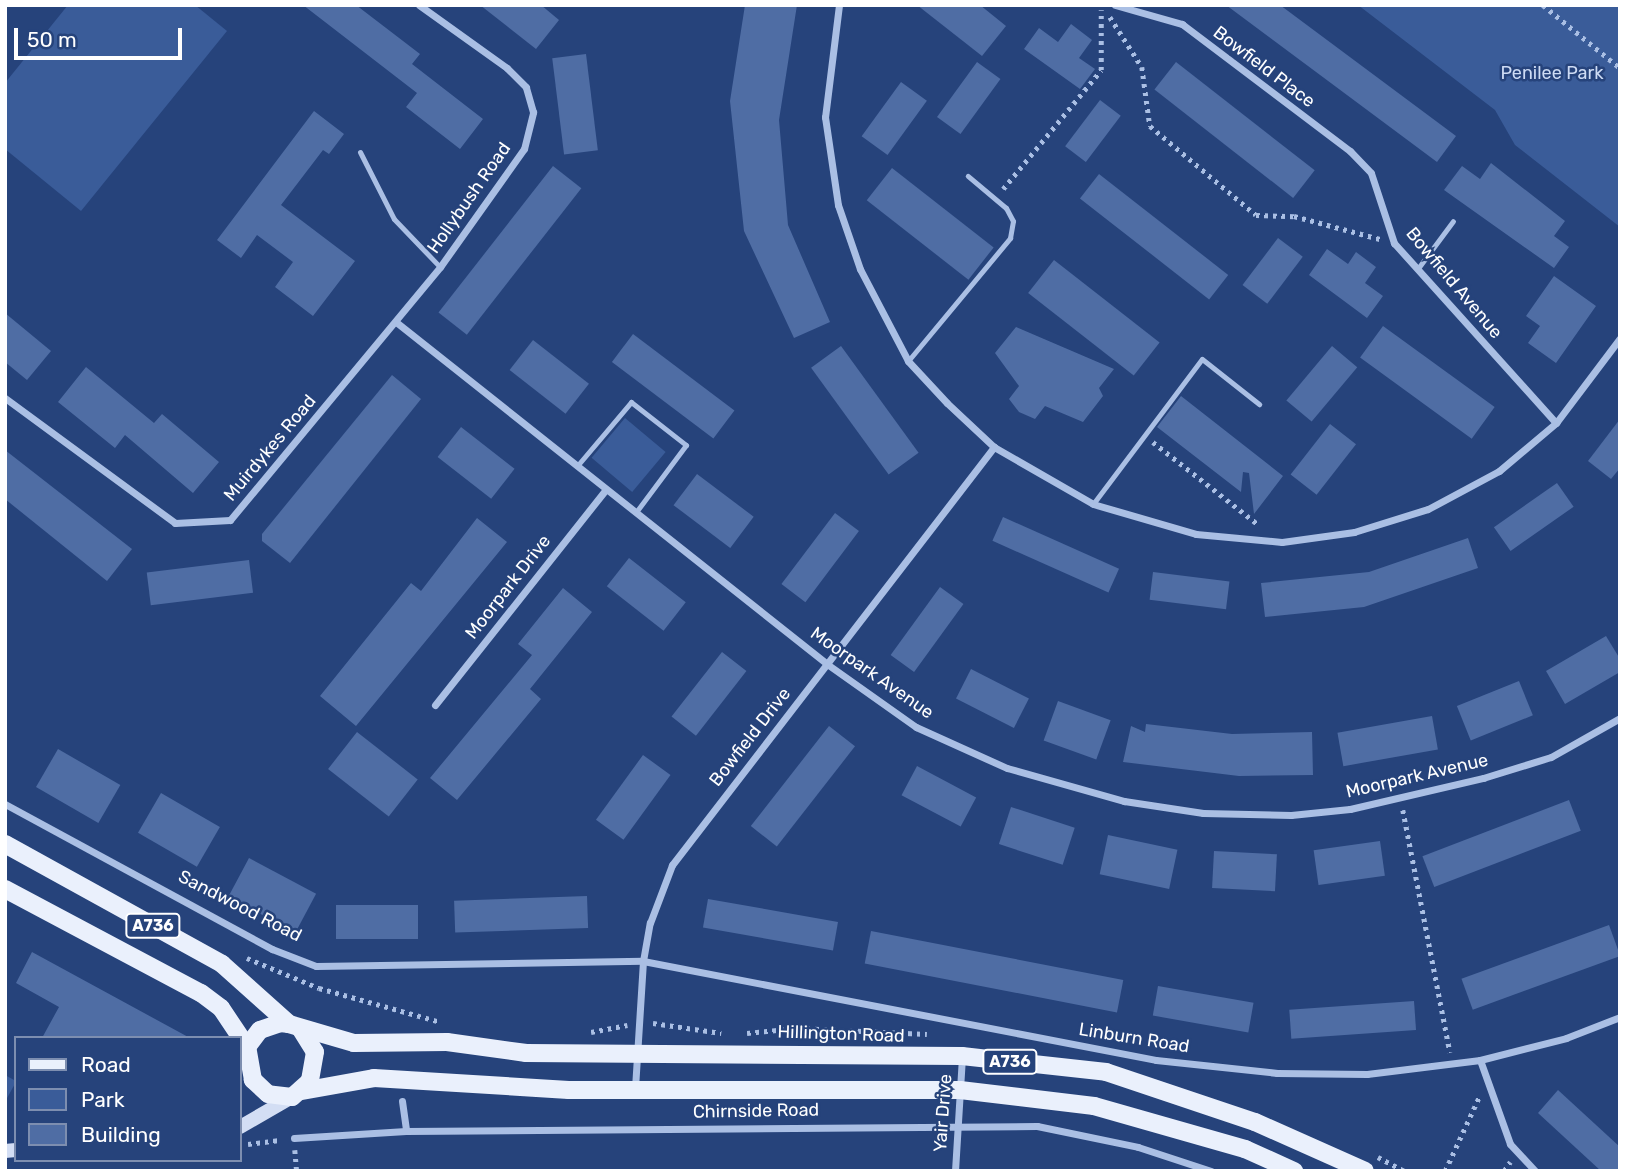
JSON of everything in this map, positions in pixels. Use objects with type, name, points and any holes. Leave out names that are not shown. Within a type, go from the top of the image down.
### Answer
[{"type":"main road","name":"A736","points":[[5,844],[221,963],[294,1026]]},
{"type":"main road","name":"A736","points":[[5,889],[201,993],[221,1008],[233,1036]]},
{"type":"main road","points":[[294,1026],[312,1043],[315,1060],[297,1094],[268,1094],[253,1080],[245,1062],[260,1030],[294,1026]]},
{"type":"main road","name":"Hillington Road","points":[[294,1026],[354,1043],[447,1042],[526,1053],[637,1051],[962,1056],[1106,1072],[1255,1122],[1365,1171]]},
{"type":"main road","name":"A736","points":[[297,1094],[374,1078],[635,1089],[960,1090],[1094,1106],[1245,1149],[1294,1171]]},
{"type":"street","name":"Hollybush Road","points":[[396,322],[440,267],[524,149],[533,112],[526,87],[507,68],[418,5]]},
{"type":"street","points":[[839,5],[825,117],[838,205],[860,269],[908,361],[993,447],[1093,504],[1196,534],[1282,542],[1354,532],[1427,509],[1499,471],[1556,424],[1620,338]]},
{"type":"street","name":"Bowfield Place","points":[[1115,5],[1182,24],[1350,151]]},
{"type":"street","name":"Bowfield Avenue","points":[[1350,151],[1371,173],[1394,243],[1419,267],[1556,424]]},
{"type":"street","name":"Muirdykes Road","points":[[5,398],[175,523],[230,520],[396,322]]},
{"type":"street","name":"Moorpark Avenue","points":[[396,322],[827,664],[916,727],[1007,768],[1124,801],[1203,813],[1291,815],[1401,797],[1551,757],[1620,718]]},
{"type":"street","name":"Bowfield Drive","points":[[635,1089],[643,961],[650,923],[672,865],[993,447]]},
{"type":"street","name":"Moorpark Drive","points":[[435,705],[606,489]]},
{"type":"street","name":"Sandwood Road","points":[[5,804],[272,949],[316,966],[643,961]]},
{"type":"street","name":"Linburn Road","points":[[643,961],[1156,1060],[1277,1073],[1367,1074],[1480,1060],[1566,1038],[1620,1017]]},
{"type":"street","name":"Yair Drive","points":[[956,1171],[962,1056]]},
{"type":"street","points":[[1480,1060],[1510,1144],[1535,1171]]},
{"type":"street","points":[[242,1126],[297,1094]]},
{"type":"street","points":[[402,1101],[406,1131]]},
{"type":"street","name":"Chirnside Road","points":[[294,1138],[406,1131],[907,1125],[957,1131],[1037,1126],[1138,1147],[1211,1171]]},
{"type":"lane","points":[[360,152],[394,219],[440,267]]},
{"type":"lane","points":[[908,361],[1010,238],[1013,220],[995,199],[968,176]]},
{"type":"lane","points":[[1419,267],[1453,222]]},
{"type":"lane","points":[[1093,504],[1142,434],[1202,359],[1259,404]]},
{"type":"lane","points":[[577,466],[631,402],[642,410],[686,445],[636,512]]},
{"type":"path","points":[[995,199],[1101,70],[1102,5]]},
{"type":"path","points":[[1102,5],[1142,67],[1150,125],[1256,215],[1294,216],[1394,243]]},
{"type":"path","points":[[1542,5],[1620,68]]},
{"type":"path","points":[[1142,434],[1282,542]]},
{"type":"path","points":[[1401,797],[1452,1063]]},
{"type":"path","points":[[221,963],[229,951],[319,988],[449,1023]]},
{"type":"path","points":[[583,1033],[639,1022],[730,1034]]},
{"type":"path","points":[[744,1033],[798,1028],[911,1032]]},
{"type":"path","points":[[1445,1171],[1474,1099],[1492,1092]]},
{"type":"path","points":[[242,1146],[294,1138],[297,1171]]},
{"type":"green space","points":[[68,5],[195,5],[227,31],[81,211],[5,149],[5,83]]},
{"type":"green space","name":"Penilee Park","points":[[1358,5],[1620,5],[1620,227],[1515,145],[1495,110]]},
{"type":"green space","points":[[625,418],[666,452],[632,492],[592,458]]},
{"type":"green space","points":[[5,1075],[14,1080],[14,1086],[5,1102]]},
{"type":"building","points":[[303,5],[356,5],[420,54],[412,64],[483,119],[460,149],[406,107],[417,93]]},
{"type":"building","points":[[480,5],[541,5],[559,20],[536,49]]},
{"type":"building","points":[[745,5],[797,5],[779,120],[788,225],[830,322],[794,338],[744,231],[730,101]]},
{"type":"building","points":[[917,5],[980,5],[1006,26],[982,56]]},
{"type":"building","points":[[1226,5],[1280,5],[1456,136],[1437,162]]},
{"type":"building","points":[[1071,24],[1092,40],[1079,58],[1095,69],[1080,89],[1024,49],[1039,28],[1058,42]]},
{"type":"building","points":[[586,54],[598,150],[564,154],[552,58]]},
{"type":"building","points":[[977,62],[1000,79],[960,134],[937,117]]},
{"type":"building","points":[[1176,62],[1315,170],[1293,198],[1154,90]]},
{"type":"building","points":[[901,82],[927,101],[888,155],[862,136]]},
{"type":"building","points":[[1100,100],[1121,116],[1086,162],[1065,146]]},
{"type":"building","points":[[314,111],[344,134],[329,154],[323,150],[281,205],[355,261],[313,316],[275,287],[293,262],[257,235],[241,258],[217,240]]},
{"type":"building","points":[[1491,163],[1565,221],[1554,236],[1569,247],[1554,268],[1444,190],[1462,166],[1480,179]]},
{"type":"building","points":[[553,166],[581,188],[467,335],[438,313]]},
{"type":"building","points":[[892,168],[994,247],[968,280],[867,200]]},
{"type":"building","points":[[1099,174],[1228,275],[1209,299],[1080,198]]},
{"type":"building","points":[[1278,238],[1303,257],[1267,304],[1242,285]]},
{"type":"building","points":[[1327,249],[1348,264],[1356,252],[1376,267],[1365,283],[1383,296],[1367,318],[1309,275]]},
{"type":"building","points":[[1054,260],[1160,342],[1134,376],[1028,293]]},
{"type":"building","points":[[1554,276],[1596,306],[1556,363],[1528,343],[1540,326],[1526,316]]},
{"type":"building","points":[[5,313],[51,351],[27,380],[5,362]]},
{"type":"building","points":[[1383,326],[1495,407],[1472,439],[1360,358]]},
{"type":"building","points":[[1016,327],[1114,369],[1099,388],[1103,396],[1083,422],[1045,406],[1035,419],[1019,412],[1009,399],[1019,386],[995,353]]},
{"type":"building","points":[[633,334],[734,410],[713,438],[612,362]]},
{"type":"building","points":[[533,340],[589,384],[566,414],[510,370]]},
{"type":"building","points":[[841,346],[919,453],[889,475],[811,368]]},
{"type":"building","points":[[1332,346],[1357,367],[1312,422],[1286,400]]},
{"type":"building","points":[[86,367],[154,423],[162,414],[219,462],[193,493],[125,435],[115,448],[58,402]]},
{"type":"building","points":[[392,375],[421,399],[290,563],[262,541],[262,534]]},
{"type":"building","points":[[1181,396],[1283,476],[1254,514],[1249,473],[1243,472],[1241,492],[1157,427]]},
{"type":"building","points":[[1620,419],[1620,468],[1611,479],[1588,461]]},
{"type":"building","points":[[1330,424],[1356,444],[1317,495],[1291,474]]},
{"type":"building","points":[[461,427],[515,469],[491,499],[438,457]]},
{"type":"building","points":[[5,450],[132,549],[107,581],[5,499]]},
{"type":"building","points":[[697,474],[754,517],[730,548],[674,505]]},
{"type":"building","points":[[1557,483],[1574,507],[1511,551],[1494,527]]},
{"type":"building","points":[[835,513],[859,531],[805,602],[781,584]]},
{"type":"building","points":[[1003,517],[1119,569],[1108,592],[992,541]]},
{"type":"building","points":[[477,518],[507,542],[356,726],[320,696],[411,583],[421,591]]},
{"type":"building","points":[[1468,538],[1478,568],[1364,607],[1265,617],[1261,583],[1369,572]]},
{"type":"building","points":[[629,558],[686,602],[664,631],[607,586]]},
{"type":"building","points":[[249,560],[253,593],[151,605],[147,573]]},
{"type":"building","points":[[1153,572],[1229,581],[1226,609],[1150,600]]},
{"type":"building","points":[[940,587],[963,604],[914,672],[891,655]]},
{"type":"building","points":[[563,588],[592,612],[530,689],[541,699],[457,800],[430,778],[532,655],[518,644]]},
{"type":"building","points":[[1606,636],[1620,659],[1620,672],[1565,704],[1546,671]]},
{"type":"building","points":[[722,652],[746,671],[696,736],[672,717]]},
{"type":"building","points":[[971,669],[1029,699],[1014,728],[956,698]]},
{"type":"building","points":[[1519,681],[1533,715],[1471,740],[1457,706]]},
{"type":"building","points":[[1058,701],[1111,720],[1096,760],[1044,740]]},
{"type":"building","points":[[1432,716],[1438,749],[1343,766],[1337,733]]},
{"type":"building","points":[[1146,724],[1232,734],[1312,732],[1313,775],[1239,776],[1123,762],[1131,726],[1145,732]]},
{"type":"building","points":[[829,726],[855,746],[777,846],[751,826]]},
{"type":"building","points":[[357,732],[418,779],[389,816],[328,769]]},
{"type":"building","points":[[58,749],[120,785],[98,823],[36,787]]},
{"type":"building","points":[[643,755],[671,775],[623,840],[596,820]]},
{"type":"building","points":[[917,766],[976,797],[961,827],[902,795]]},
{"type":"building","points":[[161,793],[220,827],[197,867],[138,833]]},
{"type":"building","points":[[1569,800],[1581,831],[1434,887],[1422,856]]},
{"type":"building","points":[[1011,807],[1075,828],[1063,865],[999,844]]},
{"type":"building","points":[[1108,835],[1177,850],[1169,889],[1100,874]]},
{"type":"building","points":[[1380,841],[1385,876],[1319,885],[1314,850]]},
{"type":"building","points":[[1214,851],[1277,854],[1275,891],[1212,888]]},
{"type":"building","points":[[249,858],[316,894],[295,933],[228,897]]},
{"type":"building","points":[[587,896],[588,928],[455,933],[454,901]]},
{"type":"building","points":[[708,899],[838,922],[833,950],[703,928]]},
{"type":"building","points":[[336,905],[418,905],[418,939],[336,939]]},
{"type":"building","points":[[1609,925],[1620,956],[1473,1010],[1461,979]]},
{"type":"building","points":[[871,931],[1123,980],[1117,1012],[865,963]]},
{"type":"building","points":[[32,952],[186,1036],[43,1036],[59,1007],[16,983]]},
{"type":"building","points":[[1158,986],[1254,1003],[1248,1032],[1153,1016]]},
{"type":"building","points":[[1414,1001],[1416,1030],[1291,1039],[1289,1010]]},
{"type":"building","points":[[1558,1090],[1620,1147],[1620,1171],[1601,1171],[1538,1113]]}]
